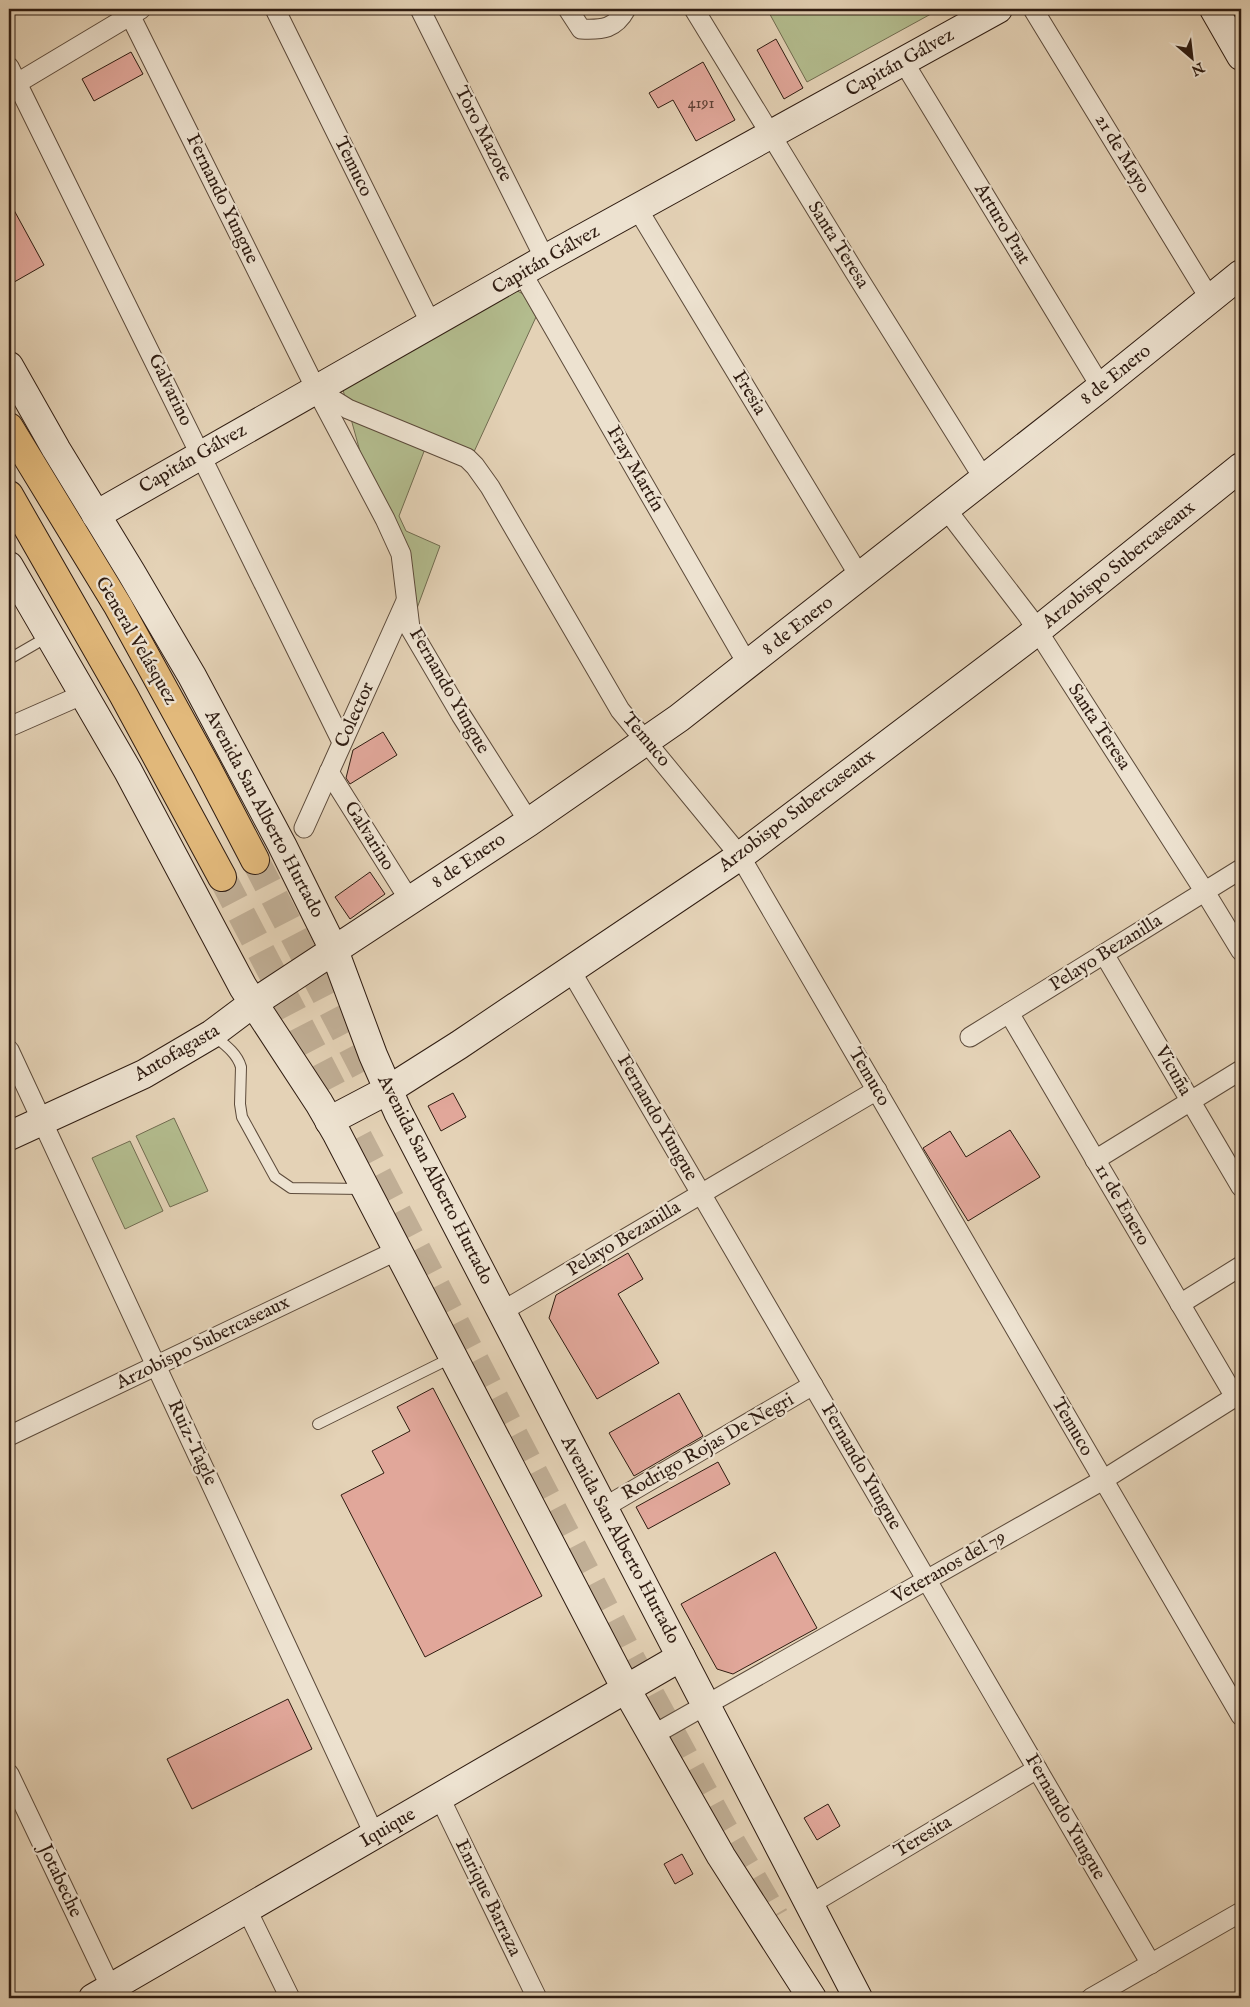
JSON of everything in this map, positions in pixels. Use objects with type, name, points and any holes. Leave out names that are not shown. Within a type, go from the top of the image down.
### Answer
[{"type":"highway","name":"General Velásquez","points":[[9,427],[118,606],[255,860]]},
{"type":"highway","name":"General Velásquez","points":[[9,495],[133,712],[222,877]]},
{"type":"street","name":"Temuco","points":[[275,9],[431,324]]},
{"type":"street","name":"Toro Mazote","points":[[420,9],[545,259]]},
{"type":"street","points":[[568,9],[581,29],[589,30],[611,26],[620,20],[626,9]]},
{"type":"street","name":"Santa Teresa","points":[[694,9],[984,479]]},
{"type":"street","name":"Capitán Gálvez","points":[[96,515],[545,259],[998,9]]},
{"type":"street","name":"21 de Mayo","points":[[1033,9],[1210,299]]},
{"type":"street","points":[[1214,9],[1241,56]]},
{"type":"street","points":[[11,79],[133,11]]},
{"type":"street","name":"Fernando Yungue","points":[[133,11],[316,389],[401,554],[410,628],[461,715],[528,822]]},
{"type":"street","name":"Arturo Prat","points":[[903,61],[1101,387]]},
{"type":"street","name":"Galvarino","points":[[11,79],[202,454],[342,742]]},
{"type":"street","name":"Fresia","points":[[637,208],[860,577]]},
{"type":"street","name":"Fray Martín","points":[[522,273],[748,664]]},
{"type":"street","name":"8 de Enero","points":[[334,950],[528,822],[646,741],[860,577],[1241,274]]},
{"type":"street","name":"Avenida San Alberto Hurtado","points":[[9,366],[32,409],[131,572],[200,692],[282,845],[334,950],[388,1090],[501,1312],[858,1998]]},
{"type":"street","name":"Temuco","points":[[316,389],[348,409],[466,458],[475,466],[490,487],[620,710],[740,856],[1241,1716]]},
{"type":"street","name":"Arzobispo Subercaseaux","points":[[329,1121],[388,1090],[571,971],[740,856],[1037,630],[1241,467]]},
{"type":"street","name":"Santa Teresa","points":[[946,509],[1037,630],[1205,892],[1241,952]]},
{"type":"street","points":[[9,566],[84,694],[160,830],[252,1004],[329,1121],[366,1188],[626,1689],[721,1856],[812,1998]]},
{"type":"street","name":"Colector","points":[[304,828],[406,601]]},
{"type":"street","points":[[9,727],[84,694]]},
{"type":"street","name":"Galvarino","points":[[329,772],[410,901]]},
{"type":"street","name":"Pelayo Bezanilla","points":[[970,1038],[1241,869]]},
{"type":"street","name":"Antofagasta","points":[[9,1136],[144,1074],[212,1034],[252,1004],[334,950]]},
{"type":"street","name":"Vicuña","points":[[1104,954],[1241,1187]]},
{"type":"street","name":"Fernando Yungue","points":[[571,971],[1151,1964]]},
{"type":"street","name":"11 de Enero","points":[[1009,1013],[1180,1304],[1238,1395]]},
{"type":"street","points":[[212,1034],[246,1030],[272,1033]]},
{"type":"street","name":"Ruiz-Tagle","points":[[9,1050],[375,1836]]},
{"type":"street","points":[[1095,1160],[1241,1070]]},
{"type":"street","name":"Pelayo Bezanilla","points":[[501,1312],[877,1090]]},
{"type":"street","name":"Arzobispo Subercaseaux","points":[[9,1436],[398,1250]]},
{"type":"street","points":[[1180,1304],[1241,1266]]},
{"type":"street","name":"Rodrigo Rojas De Negri","points":[[603,1508],[813,1385]]},
{"type":"street","name":"Veteranos del 79","points":[[653,1735],[1103,1480],[1238,1395]]},
{"type":"street","name":"Iquique","points":[[102,1993],[681,1657]]},
{"type":"street","name":"Teresita","points":[[809,1905],[1037,1769]]},
{"type":"street","name":"Jotabeche","points":[[9,1774],[102,1993]]},
{"type":"street","name":"Enrique Barraza","points":[[440,1798],[537,1998]]},
{"type":"street","points":[[247,1910],[290,1998]]},
{"type":"street","points":[[1091,1998],[1241,1912]]},
{"type":"lane","points":[[9,652],[12,658],[50,635]]},
{"type":"lane","points":[[212,1034],[240,1062],[240,1104],[242,1116],[275,1177],[291,1188],[366,1188]]},
{"type":"lane","points":[[318,1424],[454,1356]]},
{"type":"green space","points":[[767,9],[940,9],[807,82]]},
{"type":"green space","points":[[514,289],[523,294],[536,317],[473,454],[430,436],[399,516],[406,531],[440,546],[416,611],[366,473],[343,390],[347,381]]},
{"type":"green space","points":[[174,1118],[208,1191],[170,1207],[136,1136]]},
{"type":"green space","points":[[130,1141],[163,1211],[125,1229],[92,1158]]},
{"type":"building","points":[[776,39],[803,88],[784,99],[757,50]]},
{"type":"building","points":[[131,52],[143,74],[94,101],[82,79]]},
{"type":"building","points":[[703,62],[735,120],[696,141],[673,100],[658,108],[649,93]]},
{"type":"building","points":[[9,201],[44,265],[9,285]]},
{"type":"building","points":[[383,732],[397,755],[350,784],[346,778],[353,750]]},
{"type":"building","points":[[370,872],[385,894],[350,919],[335,897]]},
{"type":"building","points":[[453,1093],[466,1117],[441,1131],[428,1106]]},
{"type":"building","points":[[1010,1130],[1040,1177],[968,1221],[923,1148],[950,1131],[966,1157]]},
{"type":"building","points":[[628,1253],[643,1279],[618,1294],[659,1363],[597,1399],[549,1318],[556,1295]]},
{"type":"building","points":[[433,1388],[542,1596],[425,1657],[341,1495],[384,1473],[372,1451],[410,1431],[397,1407]]},
{"type":"building","points":[[679,1393],[703,1436],[634,1476],[609,1433]]},
{"type":"building","points":[[718,1462],[730,1484],[648,1529],[636,1507]]},
{"type":"building","points":[[775,1552],[817,1628],[733,1674],[717,1669],[681,1604]]},
{"type":"building","points":[[288,1699],[312,1749],[192,1809],[167,1759]]},
{"type":"building","points":[[828,1804],[840,1826],[817,1840],[804,1818]]},
{"type":"building","points":[[682,1854],[693,1874],[675,1884],[664,1864]]},
{"type":"tunnel","points":[[255,860],[386,1112]]},
{"type":"tunnel","points":[[222,877],[630,1657],[722,1826],[775,1917]]}]
